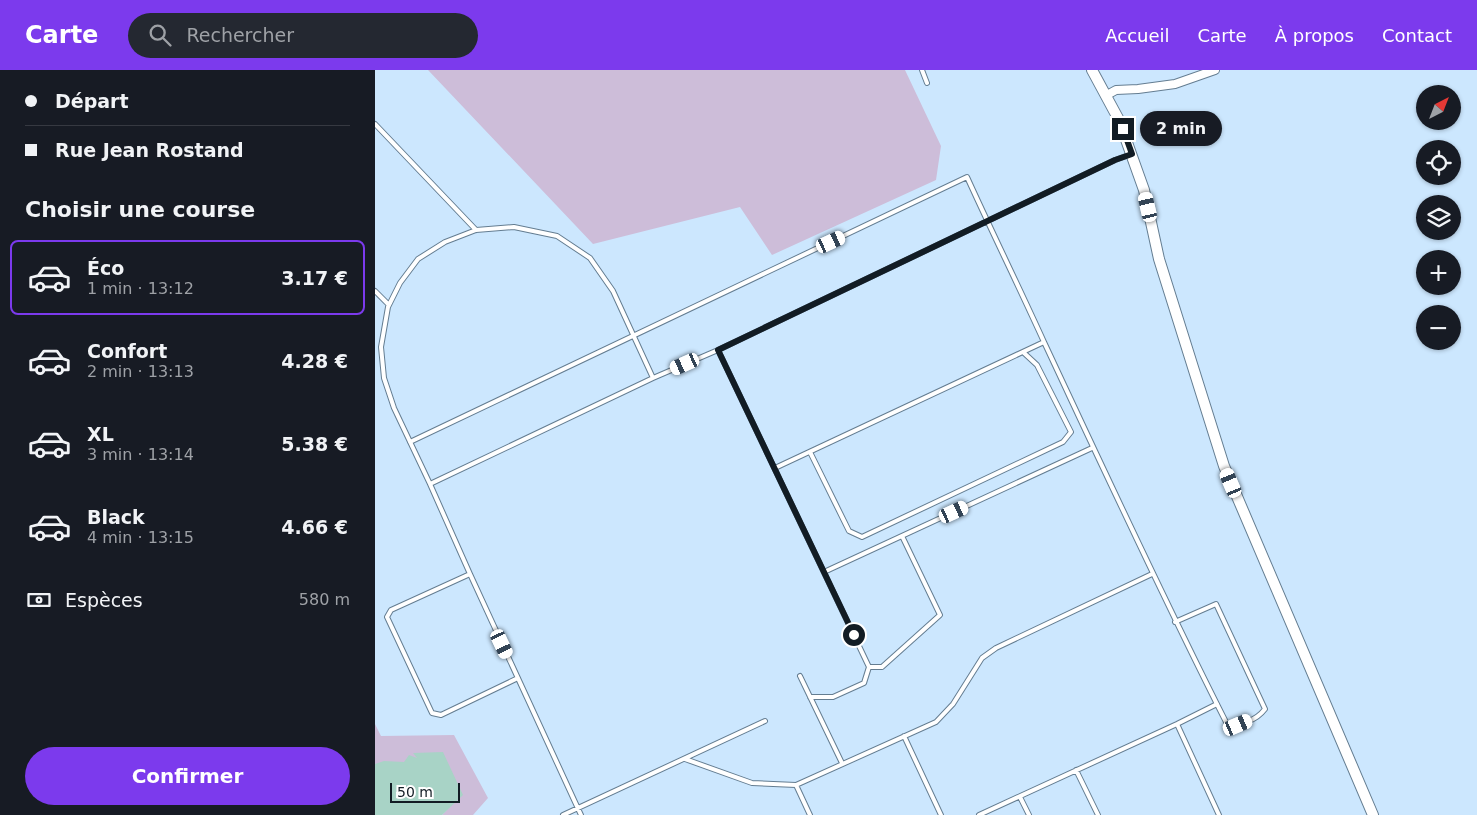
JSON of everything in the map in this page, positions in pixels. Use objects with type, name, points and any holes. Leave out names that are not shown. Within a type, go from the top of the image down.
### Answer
[{"type":"street","points":[[1092,70],[1119,120],[1132,154],[1144,190],[1159,259],[1224,466],[1373,815]]},
{"type":"street","points":[[1107,95],[1116,90],[1138,90],[1175,84],[1215,70]]},
{"type":"lane","points":[[922,70],[927,82]]},
{"type":"lane","points":[[375,124],[475,230]]},
{"type":"lane","points":[[430,484],[653,378],[718,350],[986,220],[1115,160],[1132,154]]},
{"type":"lane","points":[[410,442],[967,177],[1092,448],[1175,622],[1227,724],[1238,725],[1260,716],[1265,709],[1216,604],[1175,622]]},
{"type":"lane","points":[[581,815],[394,408],[384,378],[381,347],[389,305],[400,283],[418,259],[445,242],[475,230],[514,227],[557,236],[590,258],[613,291],[653,378]]},
{"type":"lane","points":[[375,291],[389,305]]},
{"type":"lane","points":[[775,468],[1044,342]]},
{"type":"lane","points":[[718,350],[869,667],[864,683],[833,697],[810,697]]},
{"type":"lane","points":[[809,452],[849,531],[862,537],[1063,442],[1071,432],[1037,365],[1023,352]]},
{"type":"lane","points":[[824,572],[1092,448]]},
{"type":"lane","points":[[869,667],[882,667],[940,615],[902,536]]},
{"type":"lane","points":[[470,574],[391,610],[387,617],[432,713],[441,715],[518,678]]},
{"type":"lane","points":[[685,759],[752,783],[796,785],[936,722],[953,704],[981,658],[996,648],[1152,574]]},
{"type":"lane","points":[[800,676],[842,763]]},
{"type":"lane","points":[[979,815],[1217,704]]},
{"type":"lane","points":[[563,815],[765,721]]},
{"type":"lane","points":[[1177,724],[1219,815]]},
{"type":"lane","points":[[904,736],[941,815]]},
{"type":"lane","points":[[1076,770],[1098,815]]},
{"type":"lane","points":[[796,785],[811,815]]},
{"type":"lane","points":[[1020,797],[1029,815]]},
{"type":"shaded area","points":[[428,70],[905,70],[941,146],[936,180],[772,255],[740,207],[593,244]]},
{"type":"shaded area","points":[[375,724],[381,736],[454,735],[488,798],[473,815],[442,815],[462,794],[404,762],[375,764]]},
{"type":"shaded area","points":[[443,752],[463,795],[442,815],[375,815],[375,764],[384,761],[404,762],[409,755],[417,758],[413,753]]},
{"type":"route","points":[[854,635],[718,350],[986,220],[1115,160],[1132,154],[1123,129]]}]
